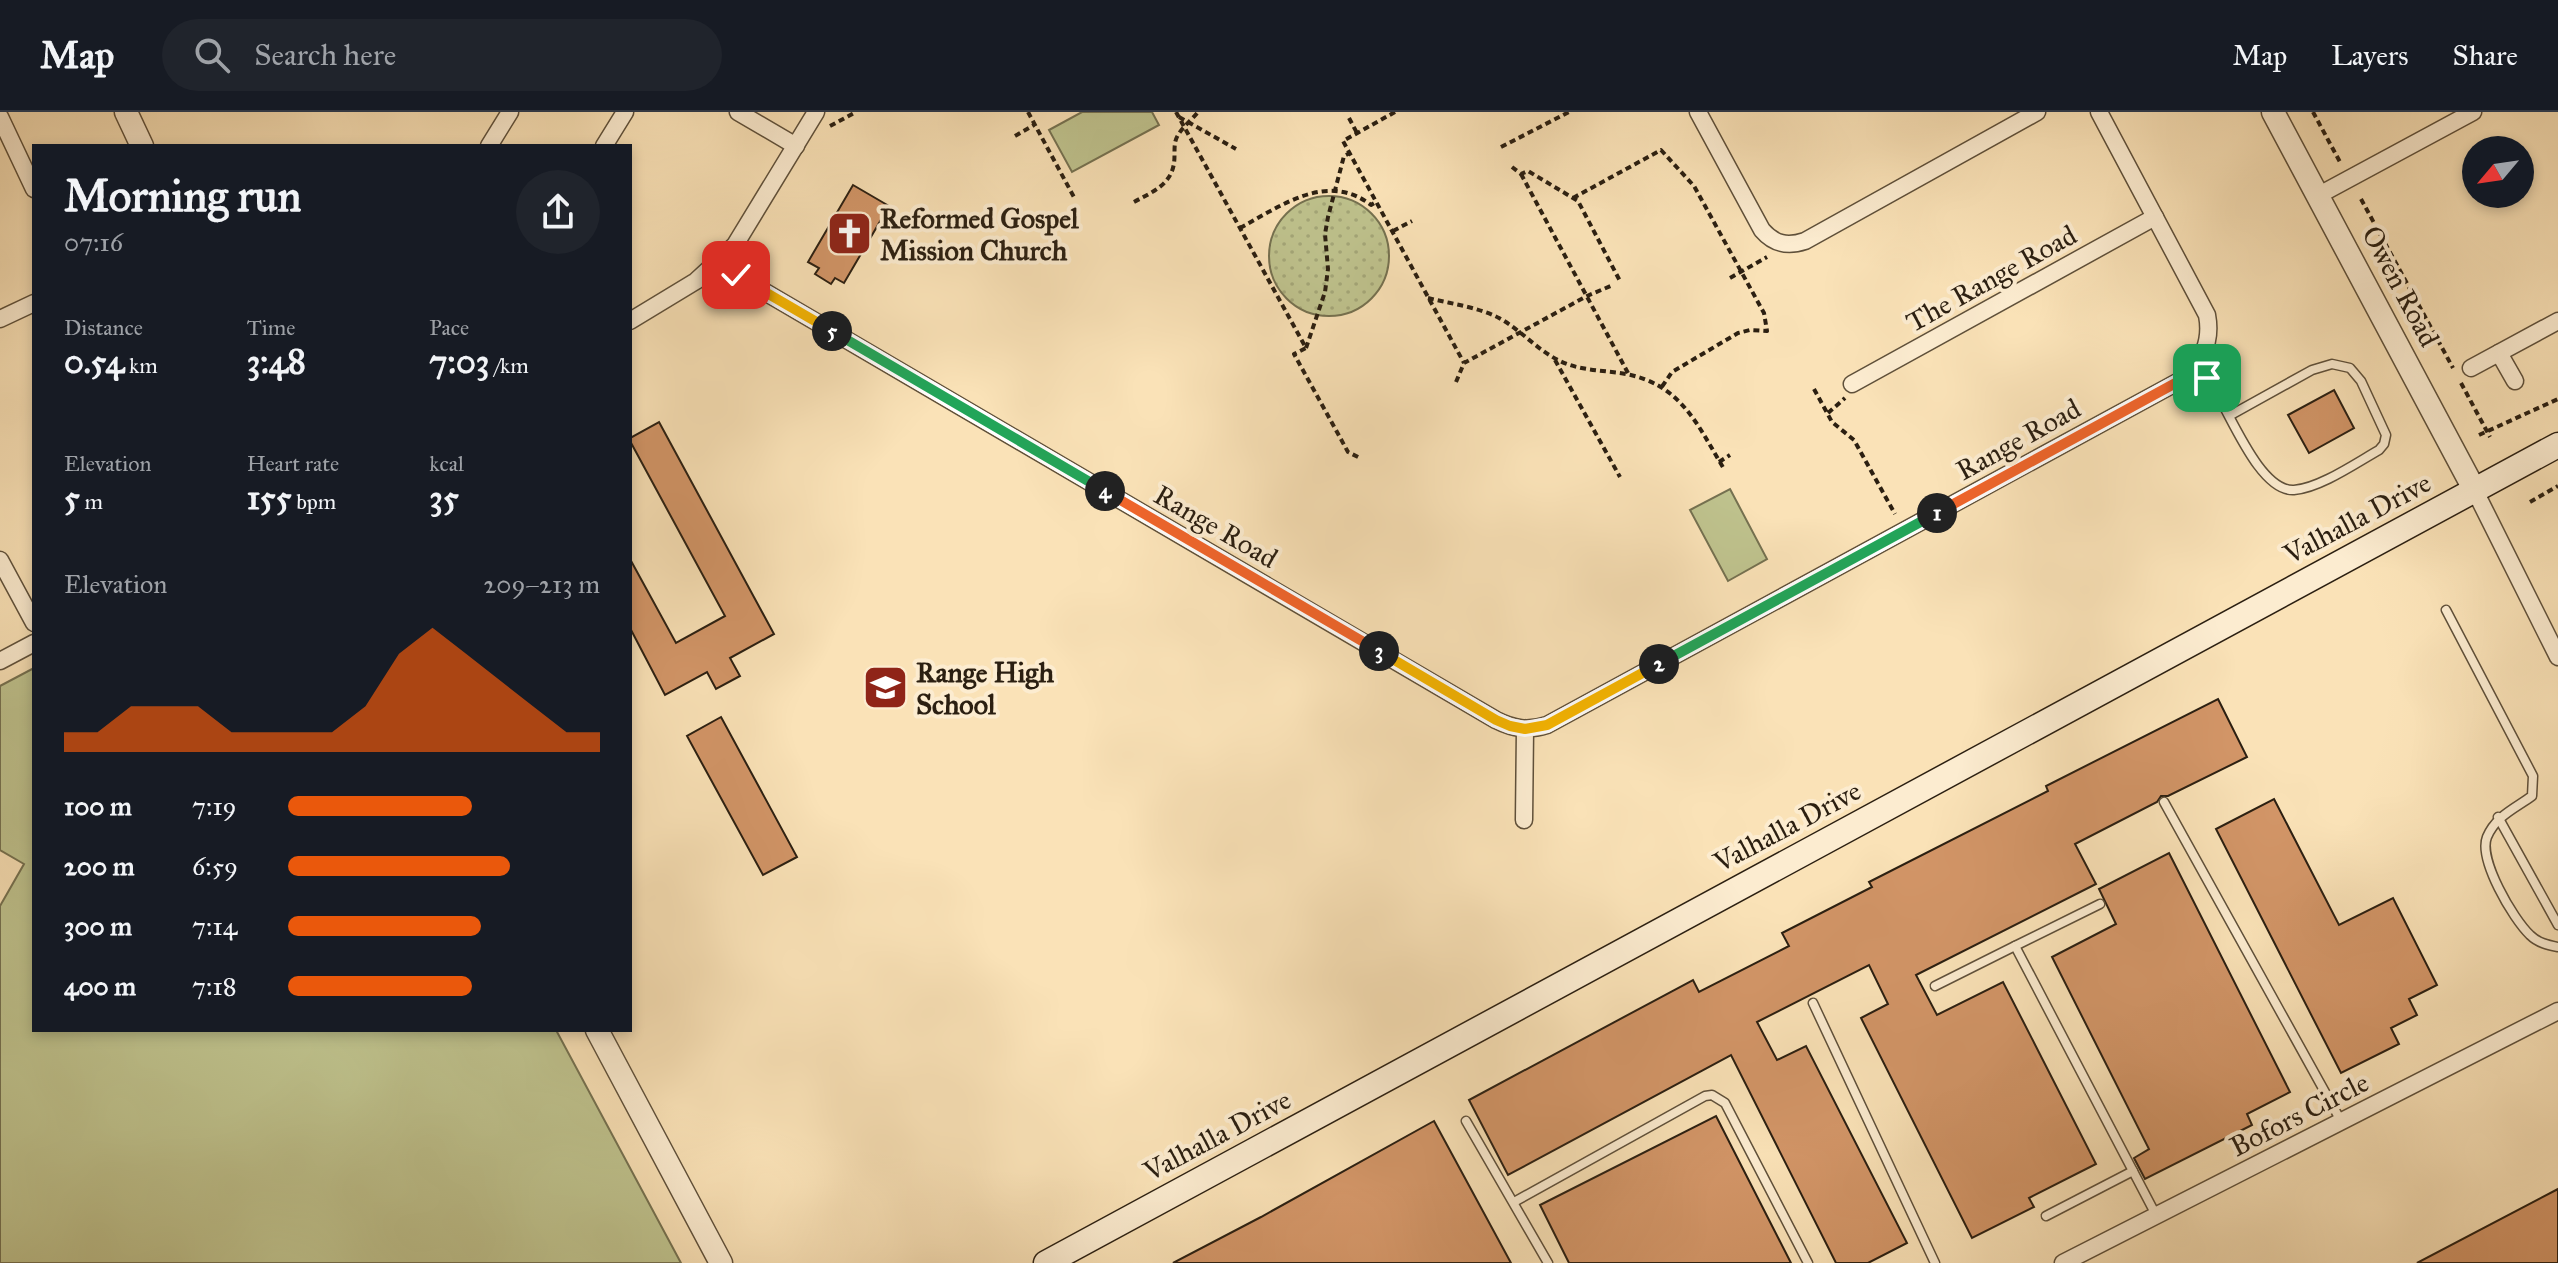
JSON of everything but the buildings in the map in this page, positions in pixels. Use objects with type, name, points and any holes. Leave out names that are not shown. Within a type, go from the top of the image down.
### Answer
[{"type":"main road","name":"Valhalla Drive","points":[[1046,1263],[2558,445]]},
{"type":"street","points":[[126,112],[141,144]]},
{"type":"street","points":[[490,144],[510,112]]},
{"type":"street","points":[[605,144],[625,112]]},
{"type":"street","points":[[738,112],[796,146]]},
{"type":"street","points":[[632,320],[677,294],[717,264],[742,237],[816,112]]},
{"type":"street","points":[[1698,112],[1762,230],[1768,237],[1786,245],[1805,241],[2037,112]]},
{"type":"street","points":[[2099,112],[2207,315],[2208,343],[2197,365]]},
{"type":"street","name":"Owen Road","points":[[2273,112],[2474,489]]},
{"type":"street","points":[[2319,195],[2473,112]]},
{"type":"street","points":[[0,117],[32,185]]},
{"type":"street","name":"The Range Road","points":[[1854,389],[2155,217]]},
{"type":"street","name":"Range Road","points":[[717,264],[1496,720],[1525,729],[1547,725],[2183,379],[2197,365]]},
{"type":"street","points":[[0,319],[32,304]]},
{"type":"street","points":[[2471,368],[2558,321]]},
{"type":"street","points":[[2499,353],[2515,381]]},
{"type":"street","points":[[2474,489],[2558,657]]},
{"type":"street","points":[[0,560],[32,619]]},
{"type":"street","points":[[0,661],[32,644]]},
{"type":"street","points":[[1524,820],[1525,729]]},
{"type":"street","name":"Bofors Circle","points":[[2063,1263],[2558,1011]]},
{"type":"street","points":[[598,1032],[721,1263]]},
{"type":"lane","points":[[2197,365],[2255,461],[2277,486],[2292,490],[2312,486],[2379,450],[2386,435],[2355,373],[2350,368],[2332,364],[2312,370],[2229,416]]},
{"type":"lane","points":[[2446,610],[2533,776],[2532,796],[2498,817],[2486,839],[2486,855],[2494,878],[2531,937],[2558,947]]},
{"type":"lane","points":[[2164,802],[2342,1122]]},
{"type":"lane","points":[[2498,817],[2558,925]]},
{"type":"lane","points":[[1935,986],[2100,904]]},
{"type":"lane","points":[[2015,946],[2156,1216]]},
{"type":"lane","points":[[1813,1003],[1935,1263]]},
{"type":"lane","points":[[1514,1202],[1705,1096],[1712,1095],[1725,1103],[1808,1263]]},
{"type":"lane","points":[[1466,1121],[1548,1263]]},
{"type":"lane","points":[[2046,1216],[2133,1171]]},
{"type":"path","points":[[824,129],[856,112]]},
{"type":"path","points":[[1028,112],[1075,199]]},
{"type":"path","points":[[1134,202],[1161,187],[1169,178],[1174,167],[1175,143],[1198,112]]},
{"type":"path","points":[[1395,112],[1343,141],[1464,363]]},
{"type":"path","points":[[1501,147],[1569,112]]},
{"type":"path","points":[[2313,112],[2341,165]]},
{"type":"path","points":[[1177,114],[1236,149]]},
{"type":"path","points":[[1177,114],[1306,348]]},
{"type":"path","points":[[1349,118],[1357,133]]},
{"type":"path","points":[[1015,136],[1034,125]]},
{"type":"path","points":[[1573,198],[1661,150],[1694,186],[1764,313],[1767,331],[1738,333],[1672,372],[1661,388]]},
{"type":"path","points":[[1350,153],[1344,156],[1325,234],[1328,269],[1325,292],[1306,348],[1294,354],[1348,452],[1360,458]]},
{"type":"path","points":[[1512,167],[1521,174],[1629,375]]},
{"type":"path","points":[[1521,174],[1528,171],[1578,201],[1620,281]]},
{"type":"path","points":[[1239,228],[1318,190],[1337,190],[1360,197],[1371,205],[1376,202]]},
{"type":"path","points":[[2361,199],[2489,434]]},
{"type":"path","points":[[1392,231],[1412,221]]},
{"type":"path","points":[[1240,249],[1249,245]]},
{"type":"path","points":[[1730,278],[1770,256]]},
{"type":"path","points":[[1456,382],[1464,363],[1613,285]]},
{"type":"path","points":[[1428,298],[1501,319],[1554,358],[1583,369],[1629,375],[1661,388],[1691,413],[1724,469]]},
{"type":"path","points":[[1554,358],[1620,477]]},
{"type":"path","points":[[1814,389],[1832,422],[1854,440],[1896,517]]},
{"type":"path","points":[[1827,413],[1854,389]]},
{"type":"path","points":[[2479,435],[2489,434],[2558,399]]},
{"type":"path","points":[[1719,462],[1730,455]]},
{"type":"path","points":[[2530,502],[2558,486]]},
{"type":"green space","points":[[1082,112],[1152,112],[1159,125],[1072,172],[1049,130]]},
{"type":"green space","points":[[1329,196],[1352,201],[1371,214],[1384,233],[1389,256],[1384,279],[1371,298],[1352,311],[1329,316],[1306,311],[1287,298],[1274,279],[1269,256],[1274,233],[1287,214],[1306,201]]},
{"type":"green space","points":[[1730,489],[1767,559],[1728,581],[1690,510]]},
{"type":"green space","points":[[32,669],[32,1032],[557,1032],[681,1263],[0,1263],[0,906],[24,864],[0,850],[0,686]]},
{"type":"place","name":"Reformed Gospel Mission Church","points":[[849,234]]},
{"type":"place","name":"Range High School","points":[[885,688]]},
{"type":"route","points":[[736,275],[1496,720],[1525,729],[1547,725],[2183,379],[2197,365],[2207,378]]}]
